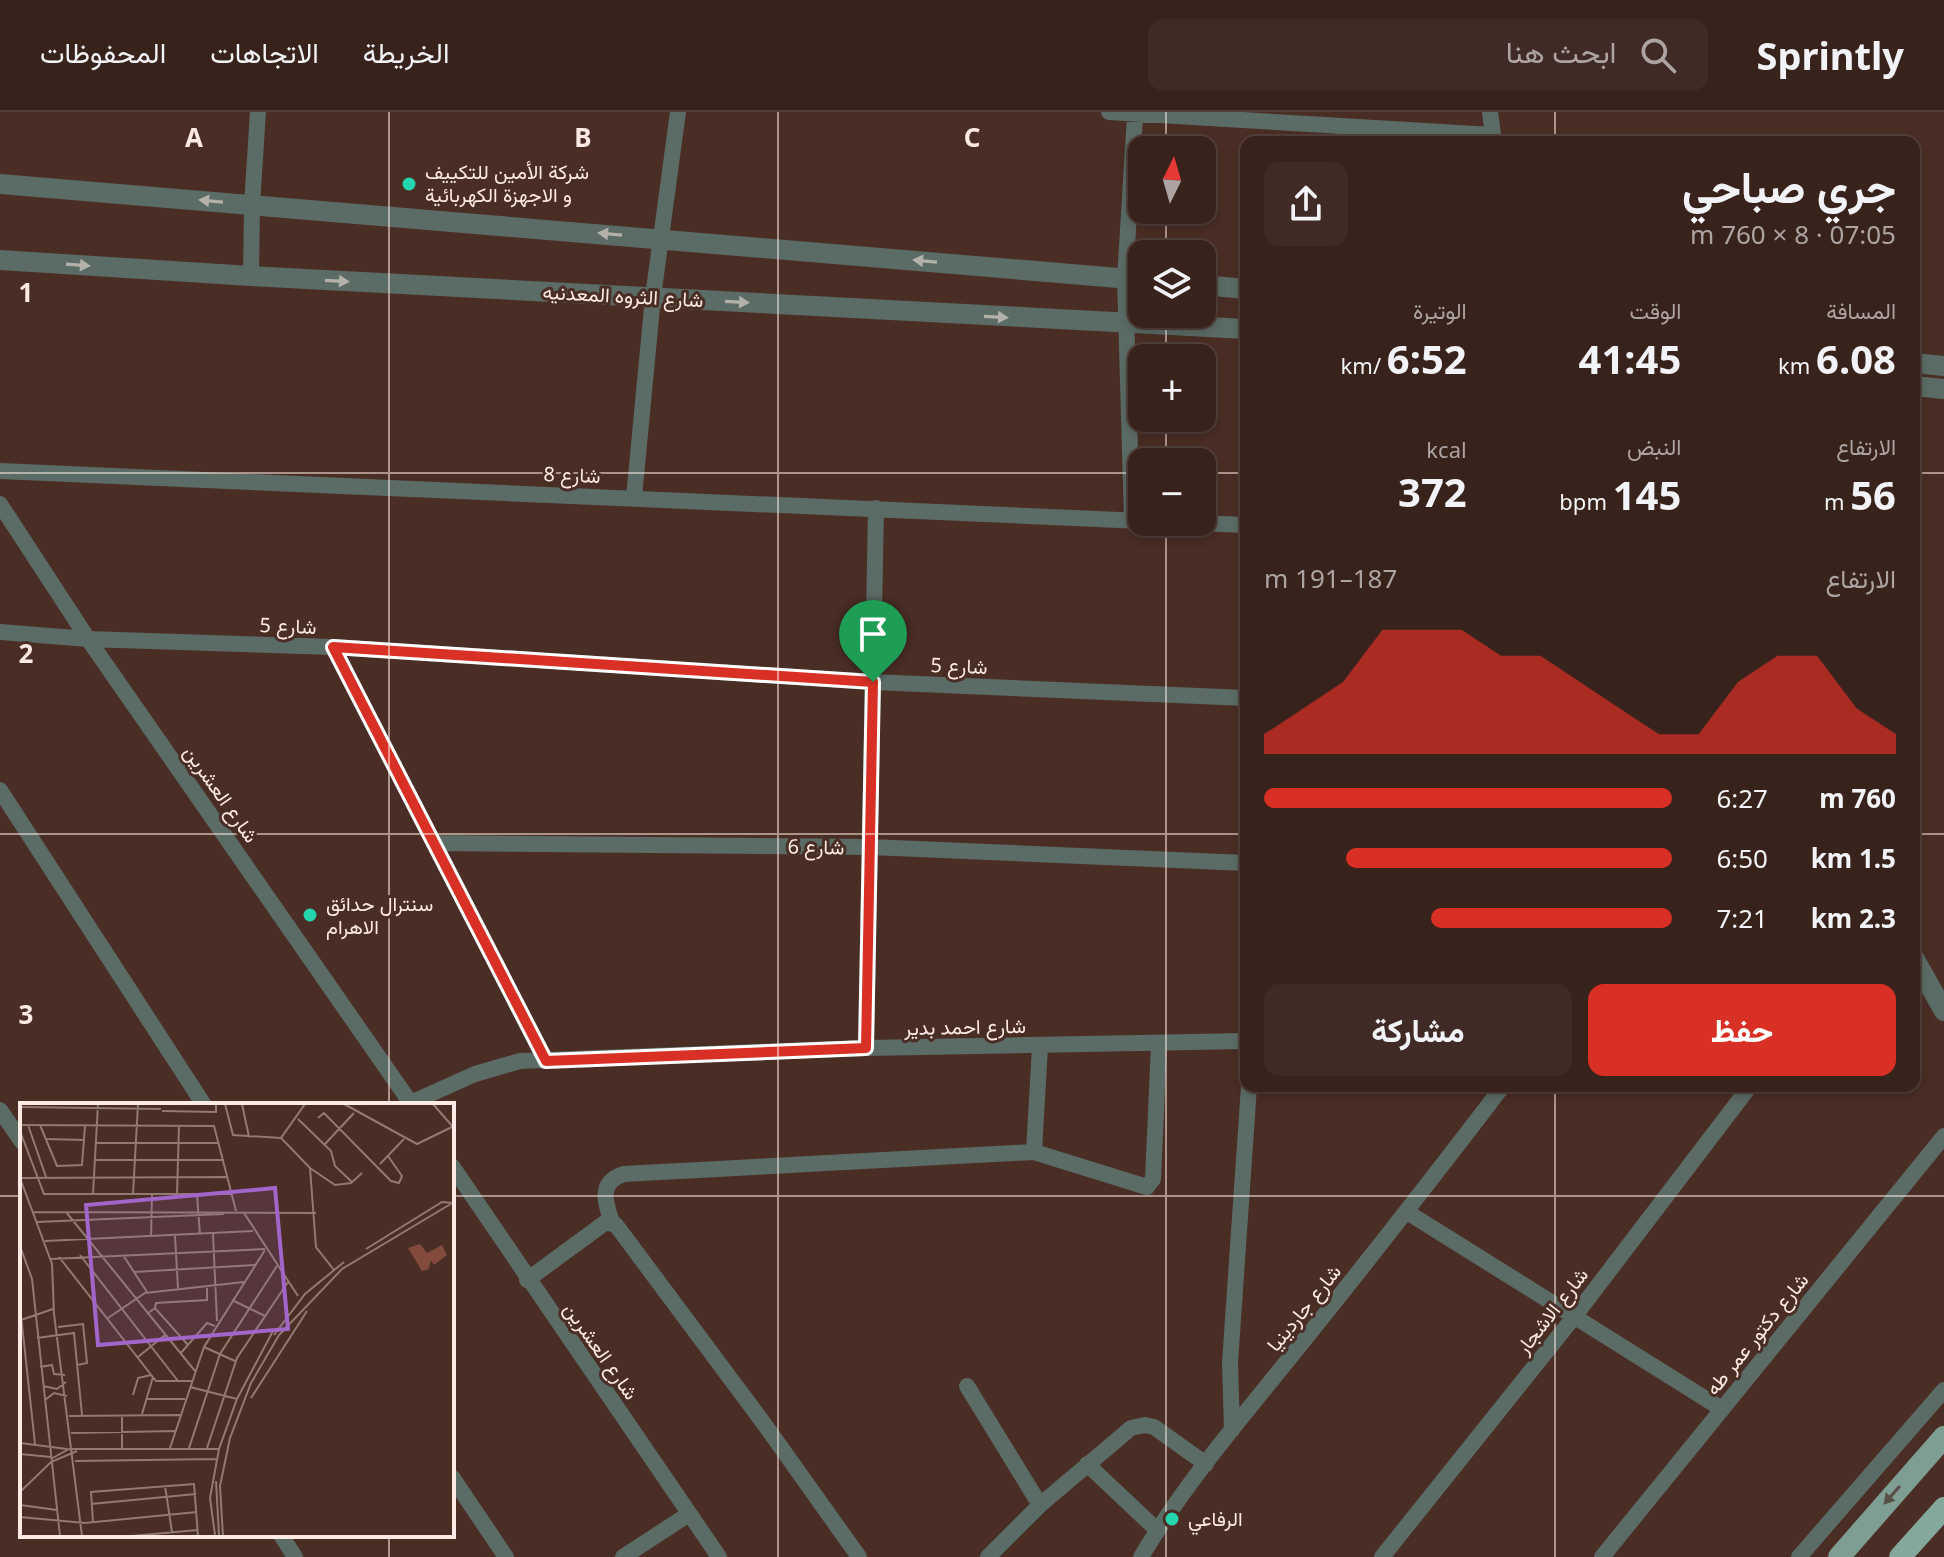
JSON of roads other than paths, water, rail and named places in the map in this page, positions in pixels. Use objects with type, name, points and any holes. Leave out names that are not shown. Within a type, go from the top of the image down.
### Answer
[{"type":"highway","points":[[1900,1557],[1944,1508]]},
{"type":"main road","points":[[1839,1557],[1944,1437]]},
{"type":"street","points":[[251,276],[258,112]]},
{"type":"street","points":[[634,497],[653,297],[678,112]]},
{"type":"street","points":[[1109,112],[1461,136]]},
{"type":"street","points":[[1490,112],[1494,136]]},
{"type":"street","points":[[1134,240],[1135,116]]},
{"type":"street","points":[[0,184],[1128,279]]},
{"type":"street","name":"شارع الثروه المعدنيه","points":[[0,260],[1240,329]]},
{"type":"street","points":[[1216,286],[1240,288]]},
{"type":"street","points":[[1128,318],[1133,448]]},
{"type":"street","points":[[1920,364],[1944,366]]},
{"type":"street","points":[[1920,387],[1944,389]]},
{"type":"street","name":"شارع 8","points":[[0,471],[1128,520]]},
{"type":"street","name":"شارع العشرين","points":[[0,504],[88,639],[408,1103]]},
{"type":"street","points":[[866,1048],[876,508]]},
{"type":"street","points":[[1216,524],[1240,525]]},
{"type":"street","name":"شارع 5","points":[[0,632],[88,639],[333,647],[873,682],[1240,698]]},
{"type":"street","points":[[333,647],[546,1061]]},
{"type":"street","points":[[0,790],[203,1103]]},
{"type":"street","name":"شارع 6","points":[[434,843],[870,847],[1240,863]]},
{"type":"street","points":[[1920,969],[1944,1011]]},
{"type":"street","name":"شارع احمد بدير","points":[[411,1103],[497,1066],[520,1061],[866,1048],[1240,1041]]},
{"type":"street","points":[[859,1557],[765,1425],[612,1222],[604,1195],[610,1181],[624,1174],[1034,1152],[1143,1188],[1150,1185],[1153,1179],[1159,1044]]},
{"type":"street","points":[[1034,1152],[1040,1046]]},
{"type":"street","points":[[1232,1430],[1230,1363],[1249,1092]]},
{"type":"street","name":"شارع جاردينيا","points":[[1141,1557],[1157,1530],[1232,1430],[1407,1212],[1498,1092]]},
{"type":"street","name":"شارع الاشجار","points":[[1382,1557],[1574,1317],[1745,1092]]},
{"type":"street","points":[[0,1110],[20,1139]]},
{"type":"street","name":"شارع دكتور عمر طه","points":[[1602,1557],[1944,1136]]},
{"type":"street","name":"شارع العشرين","points":[[454,1169],[719,1557]]},
{"type":"street","points":[[1407,1212],[1722,1409]]},
{"type":"street","points":[[527,1280],[602,1225],[612,1222]]},
{"type":"street","points":[[967,1386],[1040,1505]]},
{"type":"street","points":[[1799,1557],[1944,1390]]},
{"type":"street","points":[[988,1557],[1040,1505],[1131,1428],[1154,1427],[1206,1464]]},
{"type":"street","points":[[1087,1464],[1157,1530]]},
{"type":"street","points":[[454,1480],[506,1557]]},
{"type":"street","points":[[623,1557],[689,1514]]},
{"type":"street","points":[[282,1537],[295,1557]]},
{"type":"place","name":"شركة الأمين للتكييف و الاجهزة الكهربائية","points":[[409,184]]},
{"type":"place","name":"سنترال حدائق الاهرام","points":[[310,915]]},
{"type":"place","name":"الرفاعي","points":[[1172,1519]]}]
